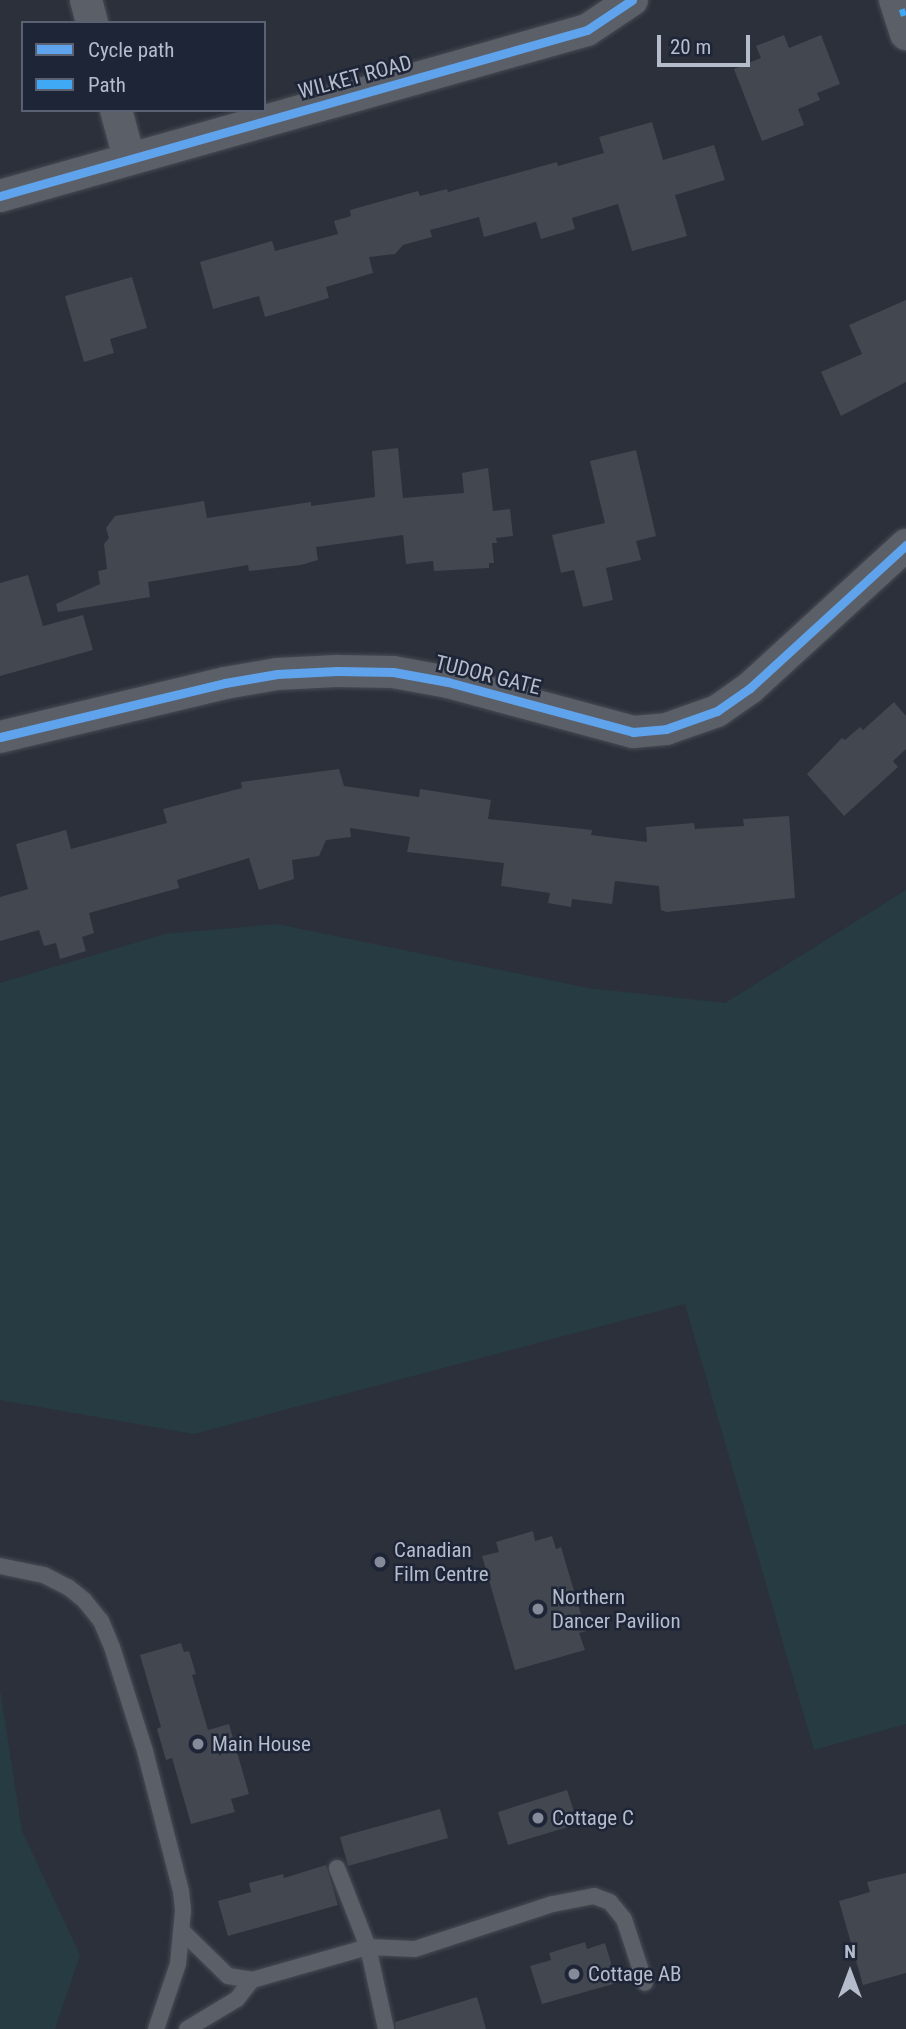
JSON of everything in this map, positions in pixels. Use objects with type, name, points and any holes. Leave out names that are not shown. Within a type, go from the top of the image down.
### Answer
[{"type":"street","points":[[86,0],[91,21]]},
{"type":"street","name":"WILKET ROAD","points":[[0,196],[587,30],[632,0]]},
{"type":"street","points":[[895,0],[906,34]]},
{"type":"street","points":[[117,112],[129,158]]},
{"type":"street","name":"TUDOR GATE","points":[[0,737],[225,683],[277,674],[337,671],[393,672],[448,682],[633,732],[666,729],[717,711],[750,688],[906,545]]},
{"type":"lane","points":[[0,1566],[44,1575],[68,1587],[84,1600],[101,1621],[113,1647],[145,1751],[181,1891],[182,1931],[174,1976],[156,2029]]},
{"type":"lane","points":[[337,1868],[368,1947],[386,2029]]},
{"type":"lane","points":[[182,1931],[228,1976],[252,1980],[368,1947],[415,1949],[552,1904],[594,1896],[610,1902],[624,1919],[645,1983]]},
{"type":"lane","points":[[187,2029],[237,1999],[252,1980]]},
{"type":"shaded area","points":[[906,890],[906,1724],[814,1750],[685,1304],[194,1434],[0,1400],[0,983],[165,934],[277,924],[588,988],[725,1003]]},
{"type":"shaded area","points":[[0,1689],[22,1831],[80,1955],[55,2029],[0,2029]]},
{"type":"building","points":[[784,35],[789,48],[821,35],[840,84],[817,93],[820,100],[798,109],[804,125],[762,141],[734,69],[761,58],[756,46]]},
{"type":"building","points":[[652,122],[663,160],[714,145],[725,180],[675,195],[687,236],[632,251],[618,204],[572,218],[575,229],[541,239],[536,222],[484,237],[479,217],[430,230],[432,237],[403,245],[395,254],[369,257],[373,273],[326,287],[329,298],[265,317],[259,296],[213,309],[200,262],[272,241],[275,251],[338,234],[334,221],[351,216],[350,210],[418,191],[420,196],[447,189],[448,192],[557,162],[558,166],[604,153],[599,137]]},
{"type":"building","points":[[132,277],[147,328],[110,339],[114,353],[84,362],[65,296]]},
{"type":"building","points":[[906,300],[906,382],[841,416],[821,372],[862,354],[849,325]]},
{"type":"building","points":[[398,448],[403,498],[464,493],[462,473],[488,468],[493,511],[510,509],[513,536],[496,538],[497,543],[492,543],[494,563],[489,563],[489,568],[434,571],[433,561],[406,564],[403,535],[316,547],[318,560],[301,565],[249,571],[248,565],[148,582],[150,597],[58,612],[56,604],[100,584],[98,571],[107,569],[104,544],[109,538],[106,528],[115,516],[204,501],[207,518],[311,502],[311,506],[375,497],[372,451]]},
{"type":"building","points":[[636,450],[656,536],[636,541],[641,560],[606,568],[613,600],[583,607],[574,570],[561,573],[552,535],[605,523],[590,461]]},
{"type":"building","points":[[28,575],[43,626],[83,615],[93,650],[0,676],[0,583]]},
{"type":"building","points":[[894,702],[906,716],[906,749],[893,761],[898,767],[844,816],[807,774],[842,738],[845,740],[860,727],[863,730]]},
{"type":"building","points":[[339,769],[344,786],[419,797],[420,789],[491,800],[488,819],[592,830],[591,835],[647,842],[646,827],[694,823],[695,829],[744,826],[743,819],[789,816],[795,898],[667,912],[661,910],[659,886],[615,881],[612,904],[572,899],[571,907],[548,903],[550,893],[501,886],[504,863],[407,852],[410,837],[350,828],[351,837],[326,840],[319,856],[292,860],[294,879],[259,890],[249,858],[177,880],[179,888],[89,913],[94,933],[82,937],[86,951],[60,959],[56,943],[44,946],[39,930],[0,941],[0,897],[28,889],[16,844],[66,830],[71,849],[167,823],[163,809],[242,788],[241,782]]},
{"type":"building","name":"Northern Dancer Pavilion","points":[[533,1531],[535,1541],[552,1536],[556,1549],[561,1547],[586,1631],[579,1633],[585,1650],[515,1670],[482,1556],[499,1552],[496,1542]]},
{"type":"building","name":"Main House","points":[[181,1643],[184,1652],[189,1651],[196,1674],[192,1675],[208,1730],[229,1724],[249,1794],[231,1799],[235,1812],[191,1824],[172,1758],[166,1760],[157,1729],[161,1727],[140,1655]]},
{"type":"building","name":"Cottage C","points":[[567,1790],[578,1824],[508,1845],[498,1812]]},
{"type":"building","points":[[440,1809],[448,1838],[348,1866],[340,1837]]},
{"type":"building","points":[[326,1865],[338,1905],[228,1936],[218,1901],[251,1892],[249,1883],[283,1874],[284,1878]]},
{"type":"building","points":[[906,1873],[906,1973],[863,1985],[839,1901],[870,1892],[867,1882]]},
{"type":"building","name":"Cottage AB","points":[[585,1942],[587,1949],[605,1943],[617,1983],[542,2004],[530,1966],[551,1960],[549,1953]]},
{"type":"building","points":[[477,1997],[486,2029],[396,2029],[395,2022]]},
{"type":"marked path","points":[[900,13],[906,11]]},
{"type":"cycle path","points":[[0,196],[587,30],[632,0]]},
{"type":"cycle path","points":[[0,737],[225,683],[277,674],[337,671],[393,672],[448,682],[633,732],[666,729],[717,711],[750,688],[906,545]]},
{"type":"place","name":"Canadian Film Centre","points":[[380,1562]]},
{"type":"place","name":"Northern Dancer Pavilion","points":[[538,1609]]},
{"type":"place","name":"Main House","points":[[198,1744]]},
{"type":"place","name":"Cottage C","points":[[538,1818]]},
{"type":"place","name":"Cottage AB","points":[[574,1974]]}]
